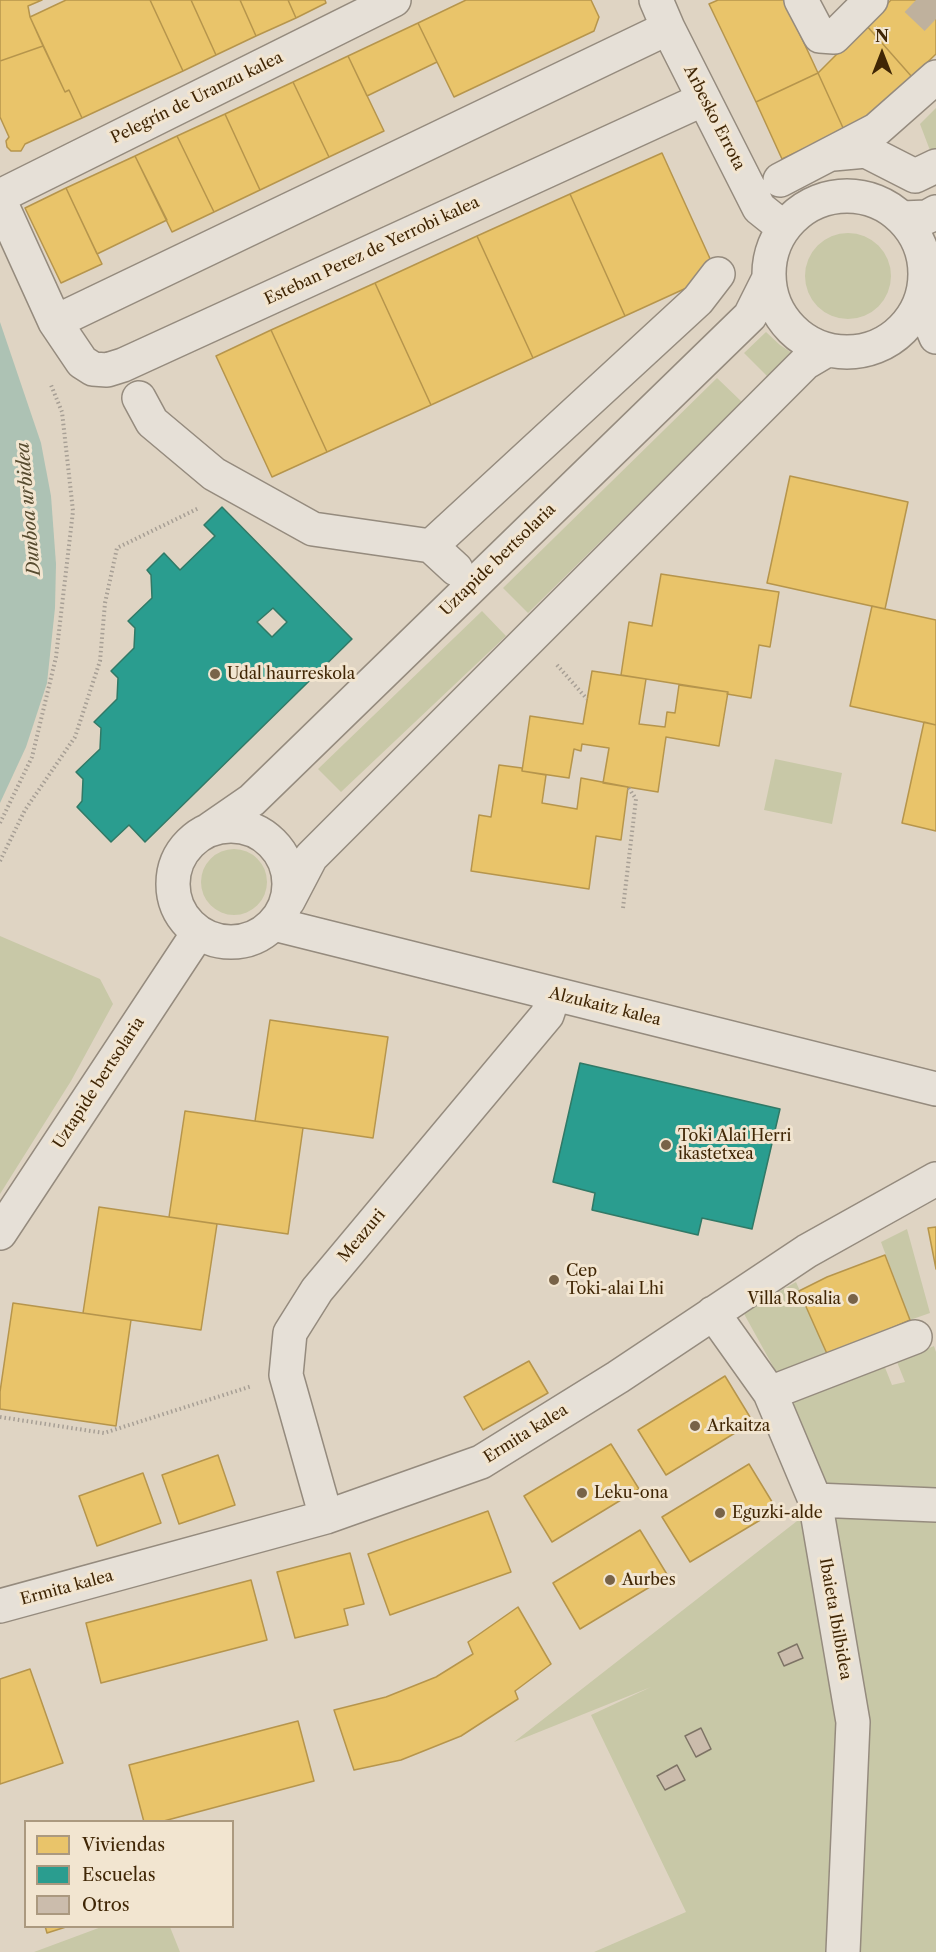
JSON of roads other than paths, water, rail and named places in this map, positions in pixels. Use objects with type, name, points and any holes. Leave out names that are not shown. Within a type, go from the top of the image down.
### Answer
[{"type":"street","name":"Pelegrín de Uranzu kalea","points":[[0,196],[394,0]]},
{"type":"street","points":[[801,0],[820,36],[834,37],[871,0]]},
{"type":"street","points":[[55,322],[662,14]]},
{"type":"street","name":"Arbesko Errota","points":[[662,14],[759,208],[784,228]]},
{"type":"street","points":[[780,180],[876,130],[936,77]]},
{"type":"street","name":"Esteban Perez de Yerrobi kalea","points":[[0,201],[55,322],[82,362],[93,369],[107,370],[123,365],[704,99]]},
{"type":"street","points":[[828,155],[866,151],[915,176],[936,166]]},
{"type":"street","points":[[841,196],[864,198],[884,205],[902,218],[916,237],[924,257],[926,280],[921,301],[910,322],[893,338],[873,348],[850,353],[827,350],[804,340],[786,323],[774,302],[769,278],[770,260],[775,243],[784,228],[800,212],[819,201],[841,196]]},
{"type":"street","points":[[902,218],[927,217],[936,212]]},
{"type":"street","points":[[432,546],[698,300],[718,274]]},
{"type":"street","name":"Uztapide bertsolaria","points":[[210,829],[252,800],[750,316],[769,278]]},
{"type":"street","points":[[921,301],[936,337]]},
{"type":"street","points":[[281,912],[290,882],[289,873],[278,848],[264,835],[247,827],[228,825],[210,829],[194,838],[182,852],[174,868],[172,887],[176,904],[185,920],[198,933],[217,941],[238,942],[257,937],[281,912],[311,857],[805,363],[827,350]]},
{"type":"street","points":[[139,398],[152,422],[214,474],[313,529],[432,546],[456,569]]},
{"type":"street","name":"Alzukaitz kalea","points":[[281,912],[554,994],[936,1089]]},
{"type":"street","name":"Uztapide bertsolaria","points":[[0,1233],[198,933]]},
{"type":"street","name":"Meazuri","points":[[326,1517],[286,1375],[290,1333],[317,1290],[547,1015],[554,994]]},
{"type":"street","name":"Ermita kalea","points":[[0,1606],[326,1517],[481,1462],[618,1377],[807,1251],[936,1179]]},
{"type":"street","name":"Ibaieta Ibilbidea","points":[[713,1313],[771,1393],[815,1500],[853,1722],[843,1952]]},
{"type":"street","points":[[771,1393],[915,1336]]},
{"type":"street","points":[[815,1500],[936,1505]]},
{"type":"water","name":"Dunboa urbidea","points":[[0,322],[41,443],[51,496],[56,564],[55,608],[47,683],[26,747],[0,803]]},
{"type":"tunnel","points":[[916,0],[936,19]]},
{"type":"place","name":"Udal haurreskola","points":[[215,674]]},
{"type":"place","name":"Toki Alai Herri ikastetxea","points":[[666,1145]]},
{"type":"place","name":"Cep Toki-alai Lhi","points":[[554,1280]]},
{"type":"place","name":"Villa Rosalia","points":[[853,1299]]},
{"type":"place","name":"Arkaitza","points":[[695,1426]]},
{"type":"place","name":"Leku-ona","points":[[582,1493]]},
{"type":"place","name":"Eguzki-alde","points":[[720,1513]]},
{"type":"place","name":"Aurbes","points":[[610,1580]]}]
